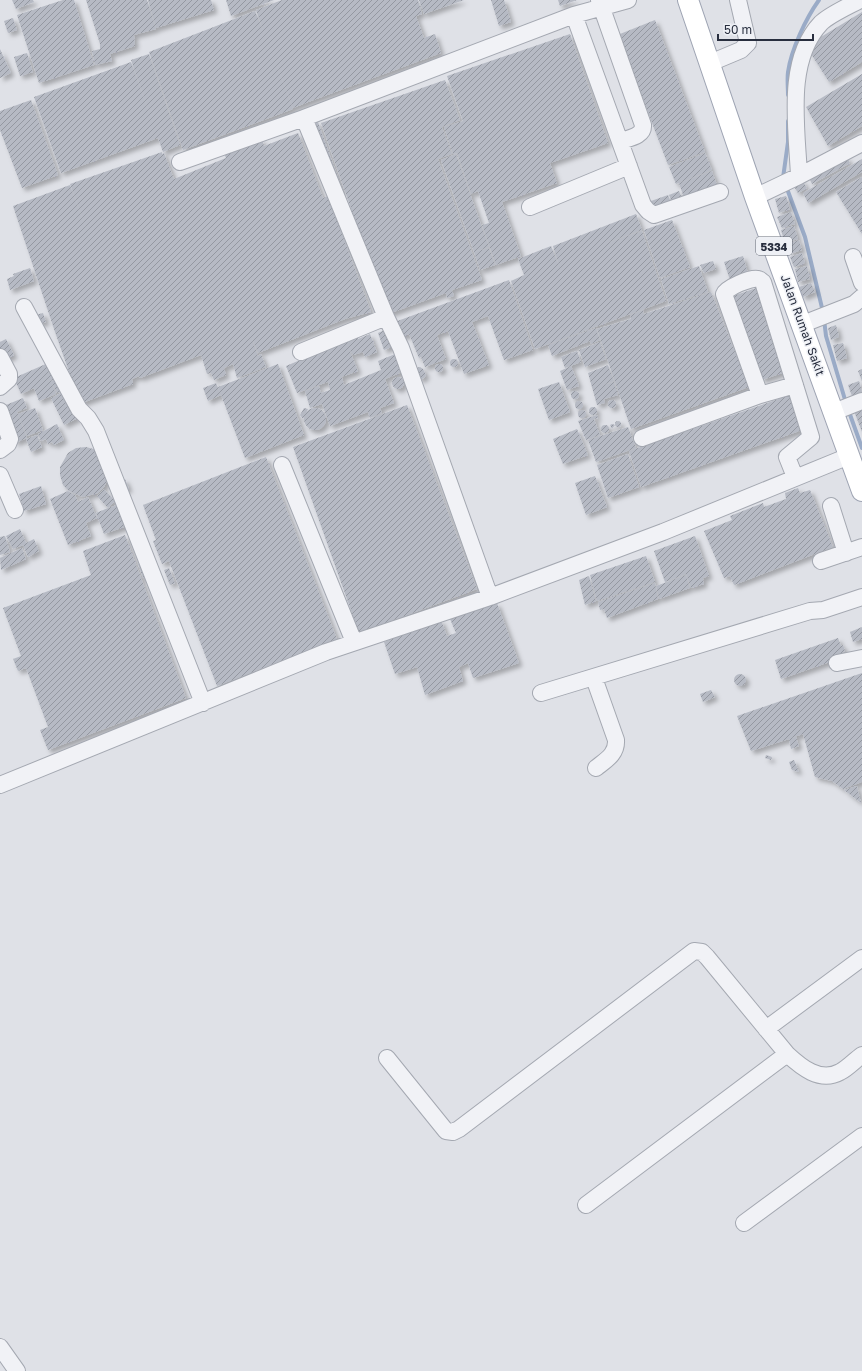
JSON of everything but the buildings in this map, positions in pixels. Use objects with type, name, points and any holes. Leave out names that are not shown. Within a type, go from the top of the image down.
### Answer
[{"type":"main road","name":"Jalan Rumah Sakit","points":[[688,0],[710,63],[817,319],[847,407],[849,456],[862,491]]},
{"type":"street","points":[[180,162],[304,118],[600,4],[628,0]]},
{"type":"street","points":[[710,63],[741,50],[748,43],[738,0]]},
{"type":"street","points":[[794,178],[795,83],[804,47],[821,23],[860,0]]},
{"type":"street","points":[[600,4],[644,130],[642,133],[621,141]]},
{"type":"street","points":[[574,15],[643,205],[651,214],[654,214],[720,192]]},
{"type":"street","points":[[304,118],[386,317],[401,348],[490,596]]},
{"type":"street","points":[[764,193],[862,143]]},
{"type":"street","points":[[530,208],[629,166]]},
{"type":"street","points":[[853,257],[862,283]]},
{"type":"street","points":[[760,395],[724,294],[727,289],[752,279],[758,279],[763,282],[811,437],[787,457],[795,477]]},
{"type":"street","points":[[817,319],[854,304],[862,297]]},
{"type":"street","points":[[24,307],[79,409],[88,418],[96,431],[203,703]]},
{"type":"street","points":[[301,352],[386,317]]},
{"type":"street","points":[[0,357],[10,374],[9,379],[0,388]]},
{"type":"street","points":[[642,438],[760,395],[795,385]]},
{"type":"street","points":[[0,410],[10,439],[8,444],[0,450]]},
{"type":"street","points":[[0,785],[326,652],[490,596],[663,532],[849,456]]},
{"type":"street","points":[[282,465],[354,642]]},
{"type":"street","points":[[0,475],[15,510]]},
{"type":"street","points":[[831,506],[846,553]]},
{"type":"street","points":[[821,561],[862,547]]},
{"type":"street","points":[[541,693],[810,611],[823,610],[862,597]]},
{"type":"street","points":[[837,663],[862,658]]},
{"type":"street","points":[[594,678],[616,740],[616,748],[614,753],[596,768]]},
{"type":"street","points":[[386,1058],[446,1131],[452,1132],[459,1129],[694,951],[702,952],[707,957],[787,1054],[802,1068],[819,1076],[839,1073],[862,1055]]},
{"type":"street","points":[[766,1029],[862,958]]},
{"type":"street","points":[[586,1205],[787,1054]]},
{"type":"street","points":[[744,1223],[862,1136]]},
{"type":"street","points":[[0,1347],[17,1371]]},
{"type":"waterway","points":[[788,95],[788,75],[792,54],[804,25],[819,0]]},
{"type":"waterway","points":[[783,178],[788,142],[788,121]]},
{"type":"waterway","points":[[786,186],[805,237],[823,312]]},
{"type":"waterway","points":[[824,319],[826,336],[846,403]]},
{"type":"waterway","points":[[848,409],[862,448]]}]
